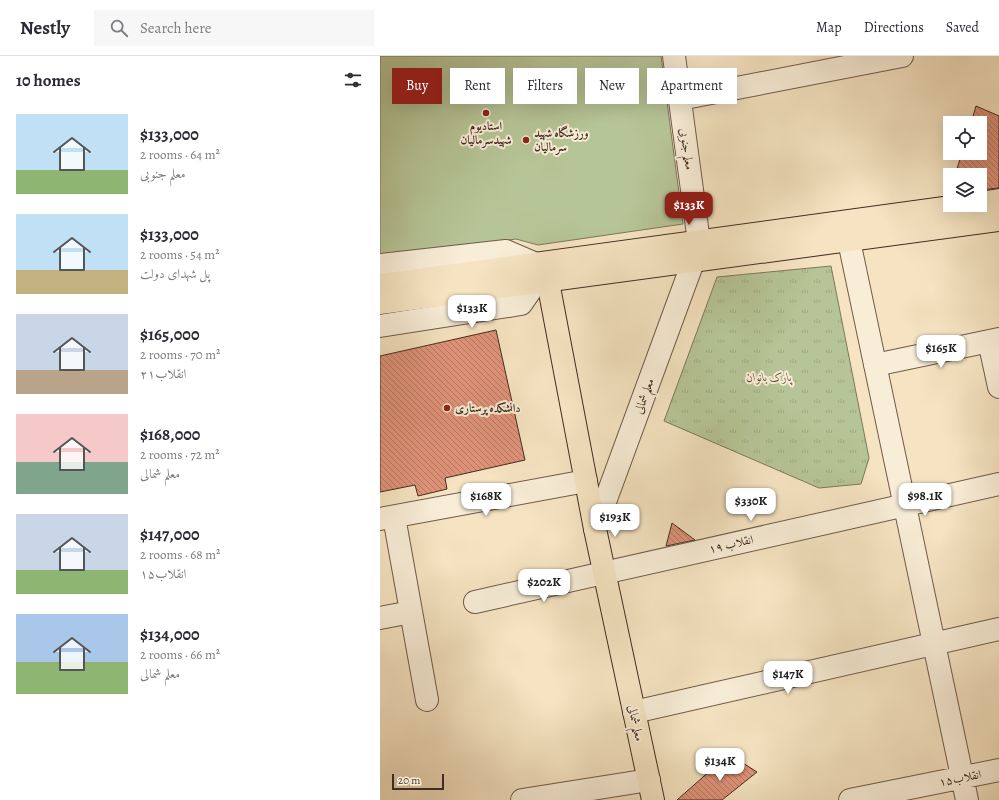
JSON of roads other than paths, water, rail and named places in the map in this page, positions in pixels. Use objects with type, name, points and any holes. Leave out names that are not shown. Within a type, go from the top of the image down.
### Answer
[{"type":"main road","points":[[987,202],[999,200]]},
{"type":"main road","points":[[540,277],[700,242],[943,208]]},
{"type":"main road","points":[[380,285],[419,289],[693,262],[999,220]]},
{"type":"main road","name":"معلم شمالی","points":[[540,277],[586,481],[651,790]]},
{"type":"main road","points":[[380,303],[419,289]]},
{"type":"street","name":"معلم جنوبی","points":[[674,56],[676,68]]},
{"type":"street","points":[[737,88],[902,56]]},
{"type":"street","name":"معلم جنوبی","points":[[681,104],[700,242]]},
{"type":"street","points":[[849,241],[967,800]]},
{"type":"street","points":[[380,265],[506,251],[540,277],[521,304],[380,326]]},
{"type":"street","name":"معلم شمالی","points":[[596,529],[693,262]]},
{"type":"street","points":[[875,365],[994,340],[999,387]]},
{"type":"street","points":[[428,700],[411,612],[387,518],[586,481]]},
{"type":"street","name":"انقلاب ۱۹","points":[[475,602],[999,484]]},
{"type":"street","points":[[380,618],[411,612]]},
{"type":"street","points":[[634,712],[999,629]]},
{"type":"street","name":"انقلاب۱۵","points":[[850,800],[999,770]]},
{"type":"street","points":[[522,800],[651,790]]},
{"type":"place","name":"استادیوم شهیدسرمالیان","points":[[486,113]]},
{"type":"place","name":"ورزشگاه شهید سرمالیان","points":[[526,140]]},
{"type":"place","name":"دانشکده پرستاری","points":[[447,408]]},
{"type":"park label","name":"پارک بانوان","points":[[769,377]]}]
